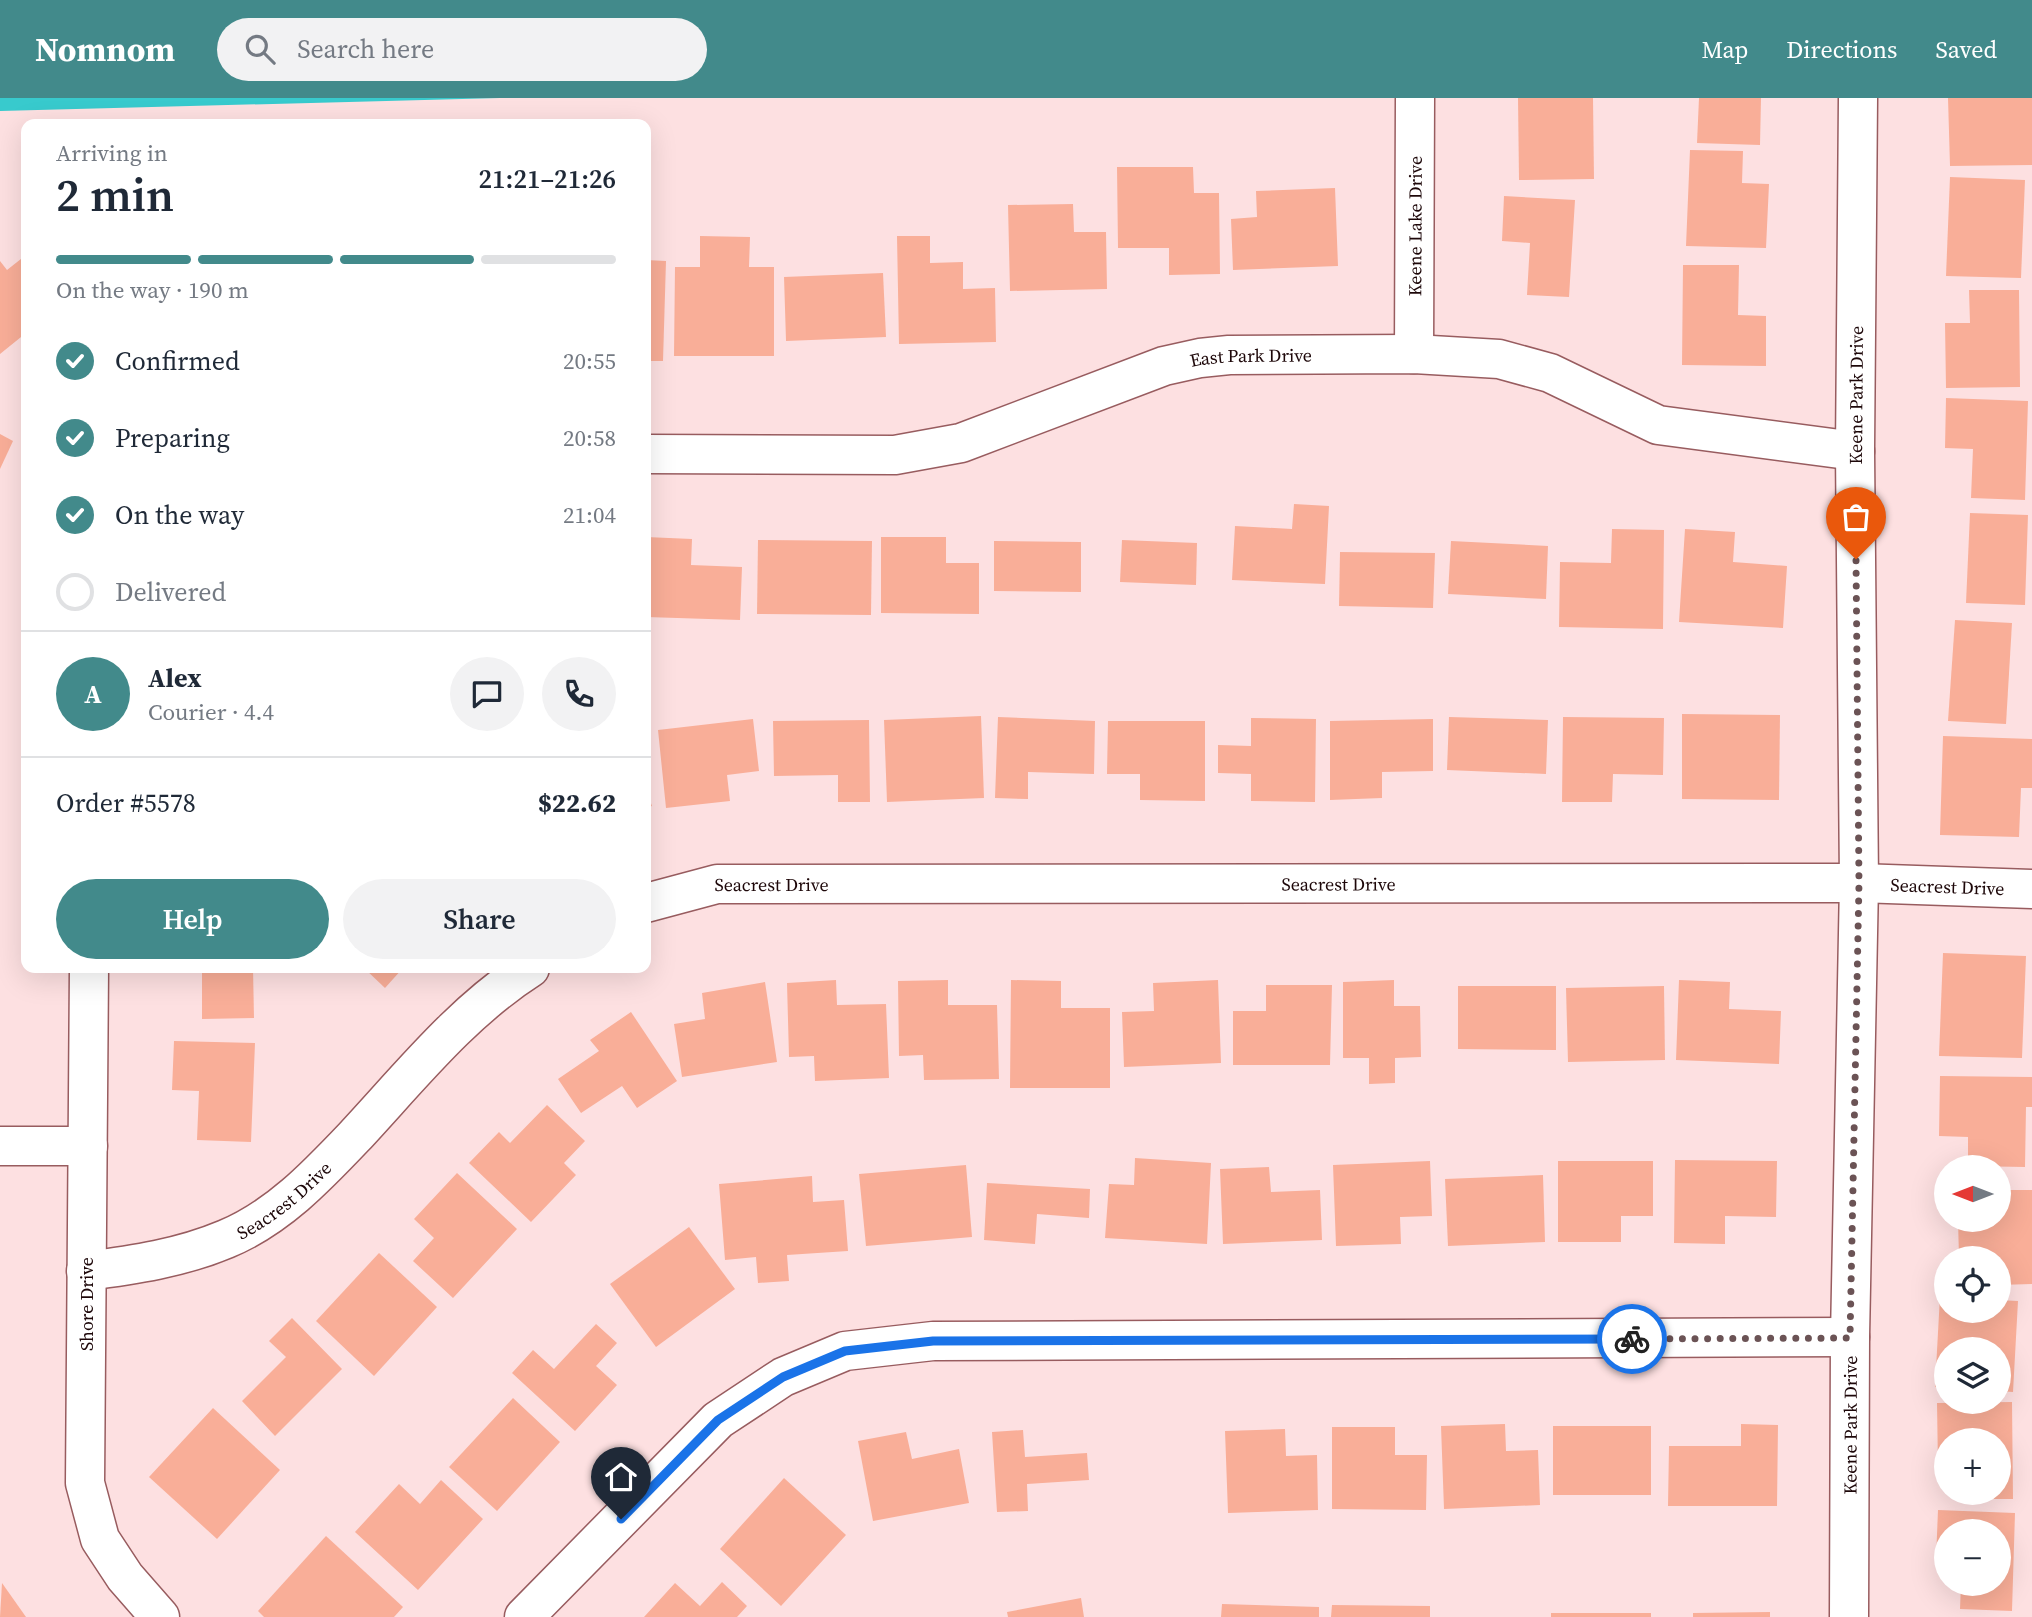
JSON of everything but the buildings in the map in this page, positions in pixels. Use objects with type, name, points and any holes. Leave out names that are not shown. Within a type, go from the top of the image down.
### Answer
[{"type":"street","name":"Keene Lake Drive","points":[[1414,354],[1415,98]]},
{"type":"street","name":"Keene Park Drive","points":[[1849,1617],[1850,1338],[1859,883],[1855,451],[1858,98]]},
{"type":"street","name":"East Park Drive","points":[[651,454],[895,455],[961,443],[1164,366],[1200,358],[1229,355],[1414,354],[1499,359],[1549,373],[1658,425],[1855,451]]},
{"type":"street","name":"Seacrest Drive","points":[[651,902],[717,884],[1859,883],[2032,889]]},
{"type":"street","name":"Shore Drive","points":[[89,973],[85,1483],[100,1539],[125,1577],[160,1617]]},
{"type":"street","name":"Seacrest Drive","points":[[86,1271],[139,1265],[188,1252],[228,1239],[272,1214],[313,1180],[467,1016],[523,973]]},
{"type":"street","points":[[0,1146],[88,1146]]},
{"type":"street","points":[[524,1617],[718,1420],[783,1377],[845,1351],[933,1341],[1850,1338]]},
{"type":"water","points":[[0,98],[500,98],[0,111]]},
{"type":"way so far","points":[[1632,1339],[1850,1338],[1859,883],[1856,559]]},
{"type":"route","points":[[621,1519],[718,1420],[783,1377],[845,1351],[933,1341],[1632,1339]]}]
